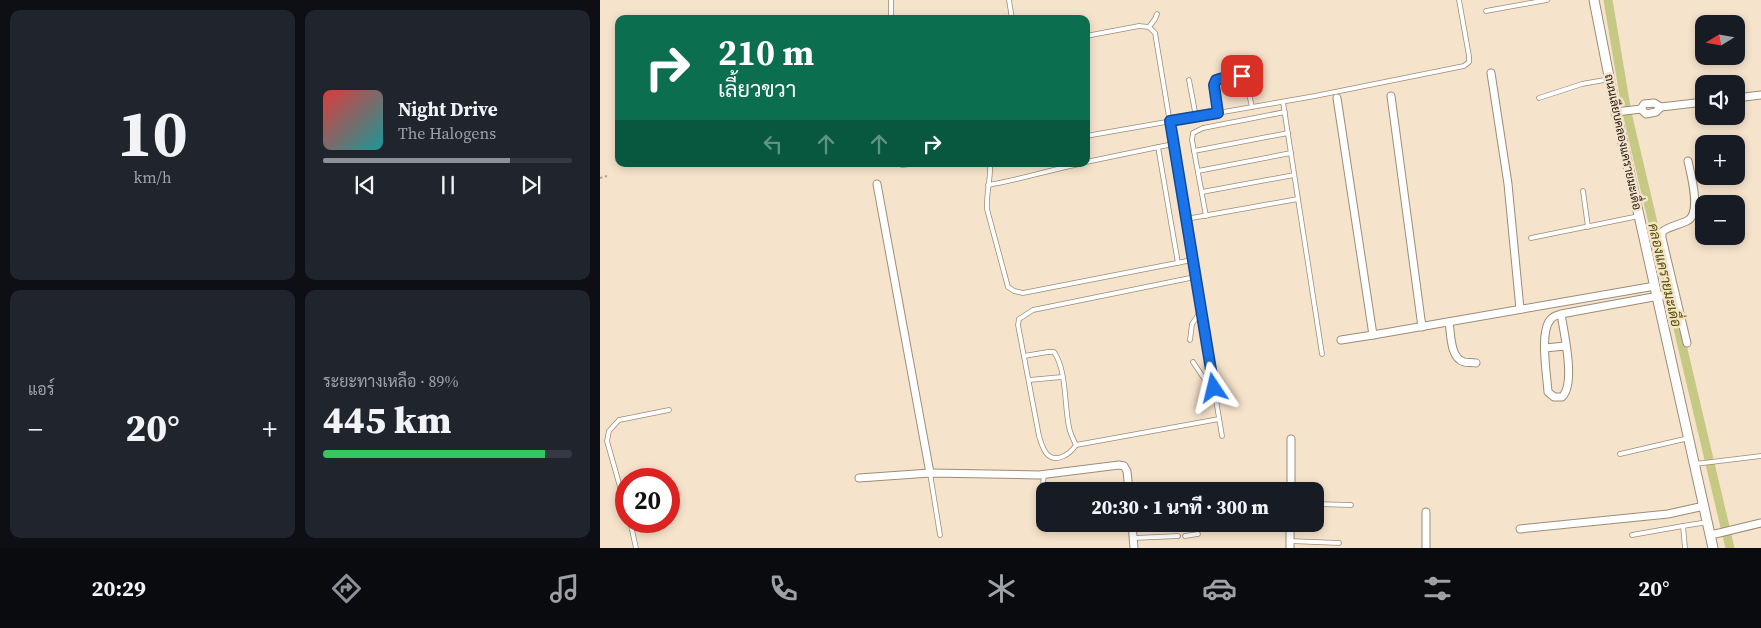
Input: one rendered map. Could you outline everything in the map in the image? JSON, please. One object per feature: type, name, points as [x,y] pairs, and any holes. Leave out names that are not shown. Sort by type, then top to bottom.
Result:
[{"type":"street","name":"ถนนเลียบคลองแครายมะเดื่อ","points":[[1594,0],[1610,79],[1622,112],[1639,216],[1655,286],[1662,296],[1689,438],[1699,463],[1704,506],[1708,522],[1715,534],[1714,548]]},
{"type":"street","points":[[1491,73],[1508,184],[1520,309]]},
{"type":"street","points":[[1745,97],[1761,95]]},
{"type":"street","points":[[1391,96],[1422,327]]},
{"type":"street","points":[[1337,98],[1373,336]]},
{"type":"street","points":[[1622,112],[1641,109],[1646,114],[1656,112],[1661,107],[1695,103]]},
{"type":"street","points":[[1687,344],[1662,232],[1690,220],[1694,216],[1695,206],[1688,162]]},
{"type":"street","points":[[876,184],[930,473]]},
{"type":"street","points":[[1341,340],[1655,286]]},
{"type":"street","points":[[1562,314],[1569,376],[1566,393],[1562,397],[1554,397],[1548,392],[1545,348],[1546,327],[1552,318],[1562,314],[1675,293]]},
{"type":"street","points":[[1449,322],[1453,350],[1458,359],[1464,362],[1476,362]]},
{"type":"street","points":[[1545,348],[1565,346]]},
{"type":"street","points":[[1291,439],[1291,482]]},
{"type":"street","points":[[860,478],[930,473],[1044,474],[1124,466],[1127,471],[1128,482]]},
{"type":"street","points":[[1520,529],[1668,514],[1704,506]]},
{"type":"street","points":[[1426,512],[1426,548]]},
{"type":"street","points":[[1715,534],[1761,523]]},
{"type":"street","points":[[1133,532],[1134,548]]},
{"type":"street","points":[[1290,532],[1290,545]]},
{"type":"lane","points":[[891,15],[892,0]]},
{"type":"lane","points":[[1009,0],[1011,15]]},
{"type":"lane","points":[[1090,135],[1283,102],[1464,66],[1469,62],[1469,56],[1459,0]]},
{"type":"lane","points":[[1486,11],[1547,0]]},
{"type":"lane","points":[[1149,27],[1156,14]]},
{"type":"lane","points":[[1090,35],[1139,26],[1149,27],[1155,33],[1222,436]]},
{"type":"lane","points":[[1218,113],[1214,85],[1216,80],[1237,74],[1245,79],[1252,107]]},
{"type":"lane","points":[[1540,98],[1582,84],[1610,79]]},
{"type":"lane","points":[[1189,80],[1196,117]]},
{"type":"lane","points":[[1283,102],[1322,354]]},
{"type":"lane","points":[[1206,216],[1192,140],[1193,133],[1196,130],[1285,112]]},
{"type":"lane","points":[[1194,151],[1288,133]]},
{"type":"lane","points":[[1090,161],[1173,144]]},
{"type":"lane","points":[[1158,147],[1178,263]]},
{"type":"lane","points":[[1198,171],[1291,153]]},
{"type":"lane","points":[[990,167],[986,196],[989,220],[1008,287],[1014,291],[1023,292],[1192,260]]},
{"type":"lane","points":[[988,185],[1067,167]]},
{"type":"lane","points":[[1202,192],[1294,174]]},
{"type":"lane","points":[[1583,191],[1588,226]]},
{"type":"lane","points":[[1186,220],[1298,199]]},
{"type":"lane","points":[[1531,238],[1639,216]]},
{"type":"lane","points":[[1195,277],[1033,310],[1019,319],[1018,325],[1040,436],[1048,455],[1057,458],[1067,454],[1076,446],[1219,419]]},
{"type":"lane","points":[[1190,340],[1192,324],[1201,311]]},
{"type":"lane","points":[[1024,356],[1054,352],[1062,377],[1069,426],[1076,446]]},
{"type":"lane","points":[[1193,362],[1203,377],[1214,388]]},
{"type":"lane","points":[[1029,380],[1062,377]]},
{"type":"lane","points":[[615,469],[607,441],[609,431],[619,420],[669,410]]},
{"type":"lane","points":[[1620,454],[1689,438]]},
{"type":"lane","points":[[1699,463],[1761,456]]},
{"type":"lane","points":[[930,473],[940,535]]},
{"type":"lane","points":[[1043,482],[1044,474]]},
{"type":"lane","points":[[1324,504],[1351,505]]},
{"type":"lane","points":[[1632,535],[1708,522]]},
{"type":"lane","points":[[1683,526],[1685,548]]},
{"type":"lane","points":[[633,533],[636,548]]},
{"type":"lane","points":[[1186,536],[1198,534]]},
{"type":"lane","points":[[1134,538],[1178,536]]},
{"type":"lane","points":[[1290,545],[1339,543]]},
{"type":"path","points":[[600,178],[607,176]]},
{"type":"waterway","name":"คลองแครายมะเดื่อ","points":[[1608,0],[1627,113],[1730,548]]},
{"type":"route","points":[[1214,388],[1170,121],[1218,113],[1214,85],[1216,80],[1237,74],[1242,76]]}]
